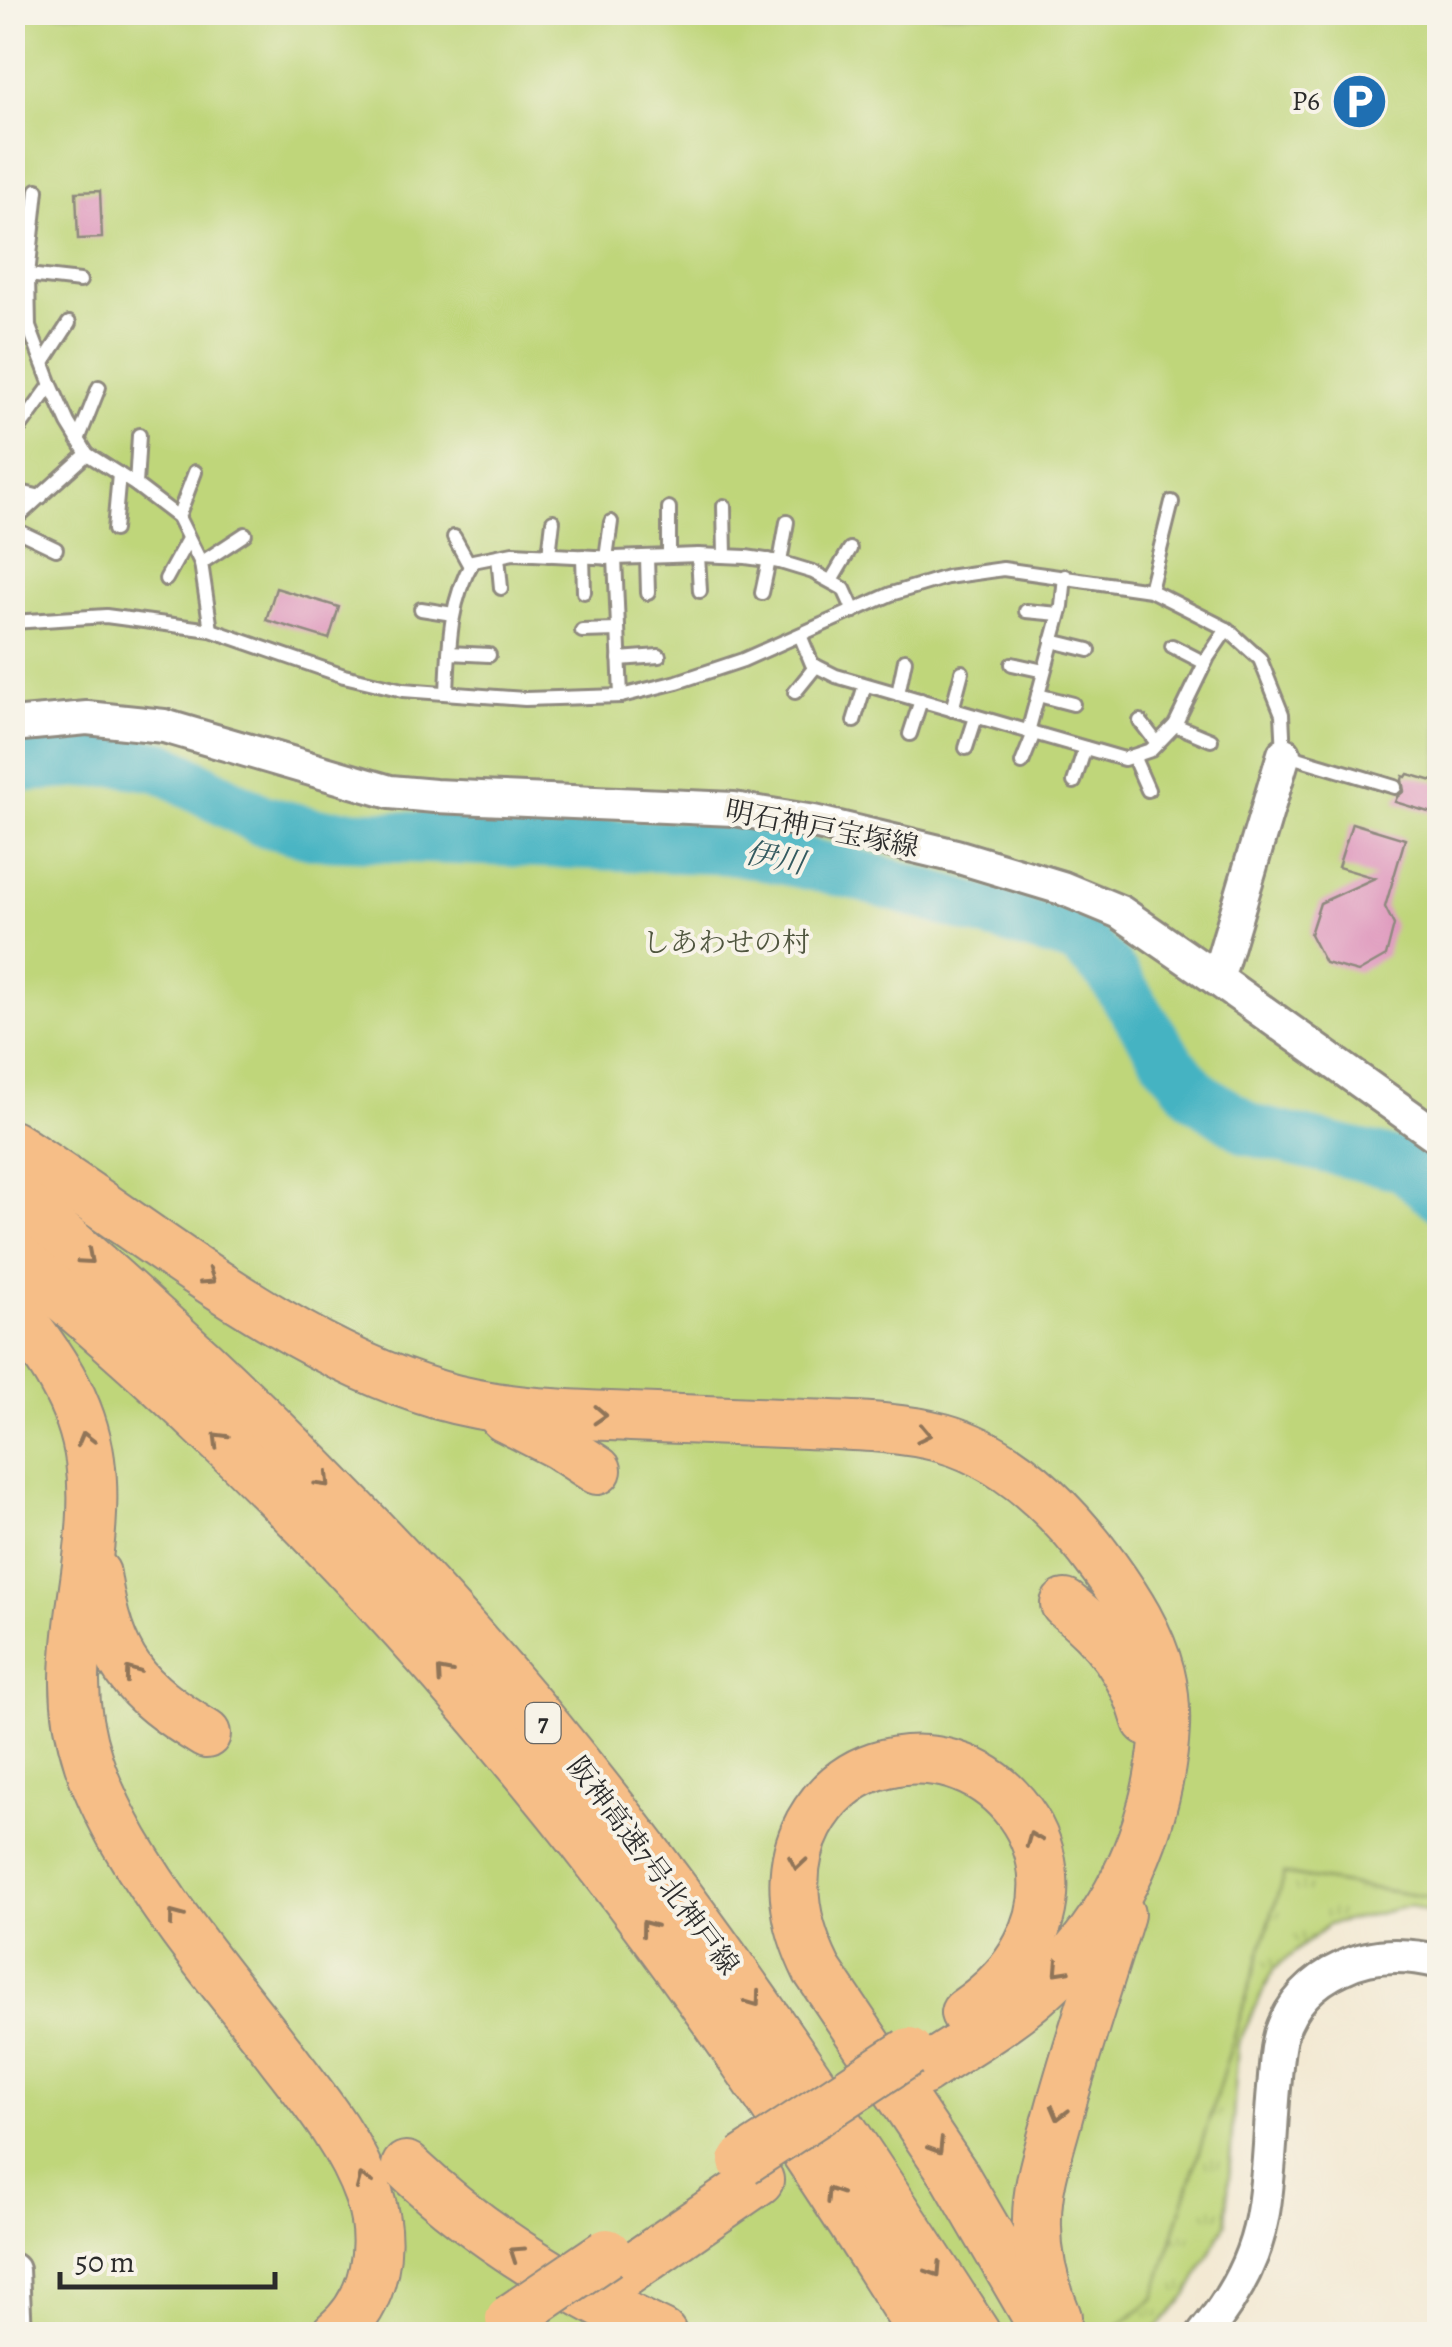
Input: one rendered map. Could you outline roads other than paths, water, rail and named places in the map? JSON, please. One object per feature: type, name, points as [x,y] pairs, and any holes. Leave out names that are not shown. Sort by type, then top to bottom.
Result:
[{"type":"highway","points":[[12,1145],[281,1323],[328,1349],[439,1395],[468,1402],[600,1416],[892,1428],[946,1439],[996,1461],[1042,1495],[1091,1549],[1125,1596],[1151,1645],[1164,1690],[1166,1714],[1161,1765],[1147,1827],[1041,2182],[1036,2219],[1041,2262],[1052,2307],[1064,2334]]},
{"type":"highway","name":"阪神高速7号北神戸線","points":[[12,1195],[154,1318],[311,1468],[513,1687],[573,1758],[776,2030],[976,2334]]},
{"type":"highway","name":"阪神高速7号北神戸線","points":[[12,1253],[206,1426],[344,1564],[538,1785],[726,2036],[923,2334]]},
{"type":"highway","points":[[12,1306],[50,1356],[75,1405],[90,1457],[91,1536],[75,1678],[82,1740],[98,1790],[131,1852],[164,1902],[345,2146],[370,2198],[378,2245],[375,2266],[359,2307],[336,2334]]},
{"type":"highway","points":[[468,1402],[528,1428],[597,1470]]},
{"type":"highway","points":[[91,1536],[104,1614],[121,1659],[150,1696],[206,1734]]},
{"type":"highway","points":[[508,2329],[615,2263],[916,2062],[1022,2004],[1062,1968],[1097,1927],[1126,1880],[1147,1827],[1152,1768],[1148,1725],[1124,1664],[1096,1630],[1064,1604]]},
{"type":"highway","points":[[916,2062],[1000,1986],[1029,1945],[1042,1900],[1039,1852],[1031,1830],[1008,1798],[979,1774],[960,1766],[913,1759],[865,1770],[827,1796],[815,1813],[797,1856],[795,1902],[799,1927],[818,1970],[947,2162],[1047,2334]]},
{"type":"highway","points":[[406,2166],[458,2211],[538,2268],[662,2334]]},
{"type":"street","name":"明石神戸宝塚線","points":[[12,725],[87,718],[164,726],[390,792],[734,809],[814,822],[956,856],[1062,888],[1120,912],[1440,1138]]},
{"type":"street","points":[[1218,979],[1284,754]]},
{"type":"street","points":[[1204,2334],[1239,2284],[1262,2219],[1278,2049],[1294,2008],[1310,1988],[1354,1962],[1400,1956],[1440,1962]]},
{"type":"street","points":[[12,2270],[15,2334]]},
{"type":"lane","points":[[36,190],[28,274],[30,327],[51,385],[87,454],[178,517],[201,563],[211,630]]},
{"type":"lane","points":[[28,274],[80,281]]},
{"type":"lane","points":[[43,363],[69,324]]},
{"type":"lane","points":[[21,426],[51,385]]},
{"type":"lane","points":[[78,440],[98,387]]},
{"type":"lane","points":[[136,485],[139,435]]},
{"type":"lane","points":[[56,549],[12,525],[87,454]]},
{"type":"lane","points":[[178,517],[196,472]]},
{"type":"lane","points":[[114,530],[119,474]]},
{"type":"lane","points":[[12,490],[41,497]]},
{"type":"lane","points":[[1150,590],[1172,502]]},
{"type":"lane","points":[[724,506],[724,556]]},
{"type":"lane","points":[[668,508],[669,556]]},
{"type":"lane","points":[[548,554],[553,521]]},
{"type":"lane","points":[[611,522],[610,558],[621,696]]},
{"type":"lane","points":[[762,593],[787,522]]},
{"type":"lane","points":[[201,563],[245,534]]},
{"type":"lane","points":[[454,537],[470,566]]},
{"type":"lane","points":[[166,578],[188,538]]},
{"type":"lane","points":[[830,581],[850,549]]},
{"type":"lane","points":[[448,693],[453,614],[459,585],[474,560],[513,553],[610,558],[698,555],[774,561],[813,572],[844,589],[854,611]]},
{"type":"lane","points":[[698,555],[700,591]]},
{"type":"lane","points":[[498,556],[501,588]]},
{"type":"lane","points":[[582,556],[584,592]]},
{"type":"lane","points":[[648,557],[648,593]]},
{"type":"lane","points":[[12,622],[106,616],[211,630],[344,676],[403,690],[525,699],[621,696],[744,660],[891,594],[948,576],[1003,568],[1150,590],[1227,630],[1260,660],[1282,714],[1284,754],[1395,787]]},
{"type":"lane","points":[[1022,763],[1060,614],[1065,576]]},
{"type":"lane","points":[[421,608],[453,614]]},
{"type":"lane","points":[[1026,611],[1060,614]]},
{"type":"lane","points":[[582,631],[618,630]]},
{"type":"lane","points":[[800,634],[812,664],[836,676],[1124,759],[1150,750],[1175,725],[1205,663],[1227,630]]},
{"type":"lane","points":[[1052,641],[1089,650]]},
{"type":"lane","points":[[1172,646],[1205,663]]},
{"type":"lane","points":[[449,653],[488,655]]},
{"type":"lane","points":[[619,659],[659,656]]},
{"type":"lane","points":[[898,694],[906,660]]},
{"type":"lane","points":[[1012,664],[1044,671]]},
{"type":"lane","points":[[795,692],[816,666]]},
{"type":"lane","points":[[952,710],[962,672]]},
{"type":"lane","points":[[854,721],[865,685]]},
{"type":"lane","points":[[1038,695],[1073,704]]},
{"type":"lane","points":[[910,734],[920,700]]},
{"type":"lane","points":[[966,748],[976,716]]},
{"type":"lane","points":[[1140,721],[1157,743]]},
{"type":"lane","points":[[1175,725],[1211,740]]},
{"type":"lane","points":[[1074,782],[1085,748]]},
{"type":"lane","points":[[1133,756],[1148,790]]},
{"type":"waterway","name":"伊川","points":[[12,767],[120,760],[162,767],[261,820],[316,834],[736,849],[855,874],[1079,940],[1110,971],[1169,1062],[1197,1095],[1250,1130],[1402,1165],[1440,1196]]},
{"type":"place","name":"P6","points":[[1359,101]]},
{"type":"park label","name":"しあわせの村","points":[[726,943]]}]
